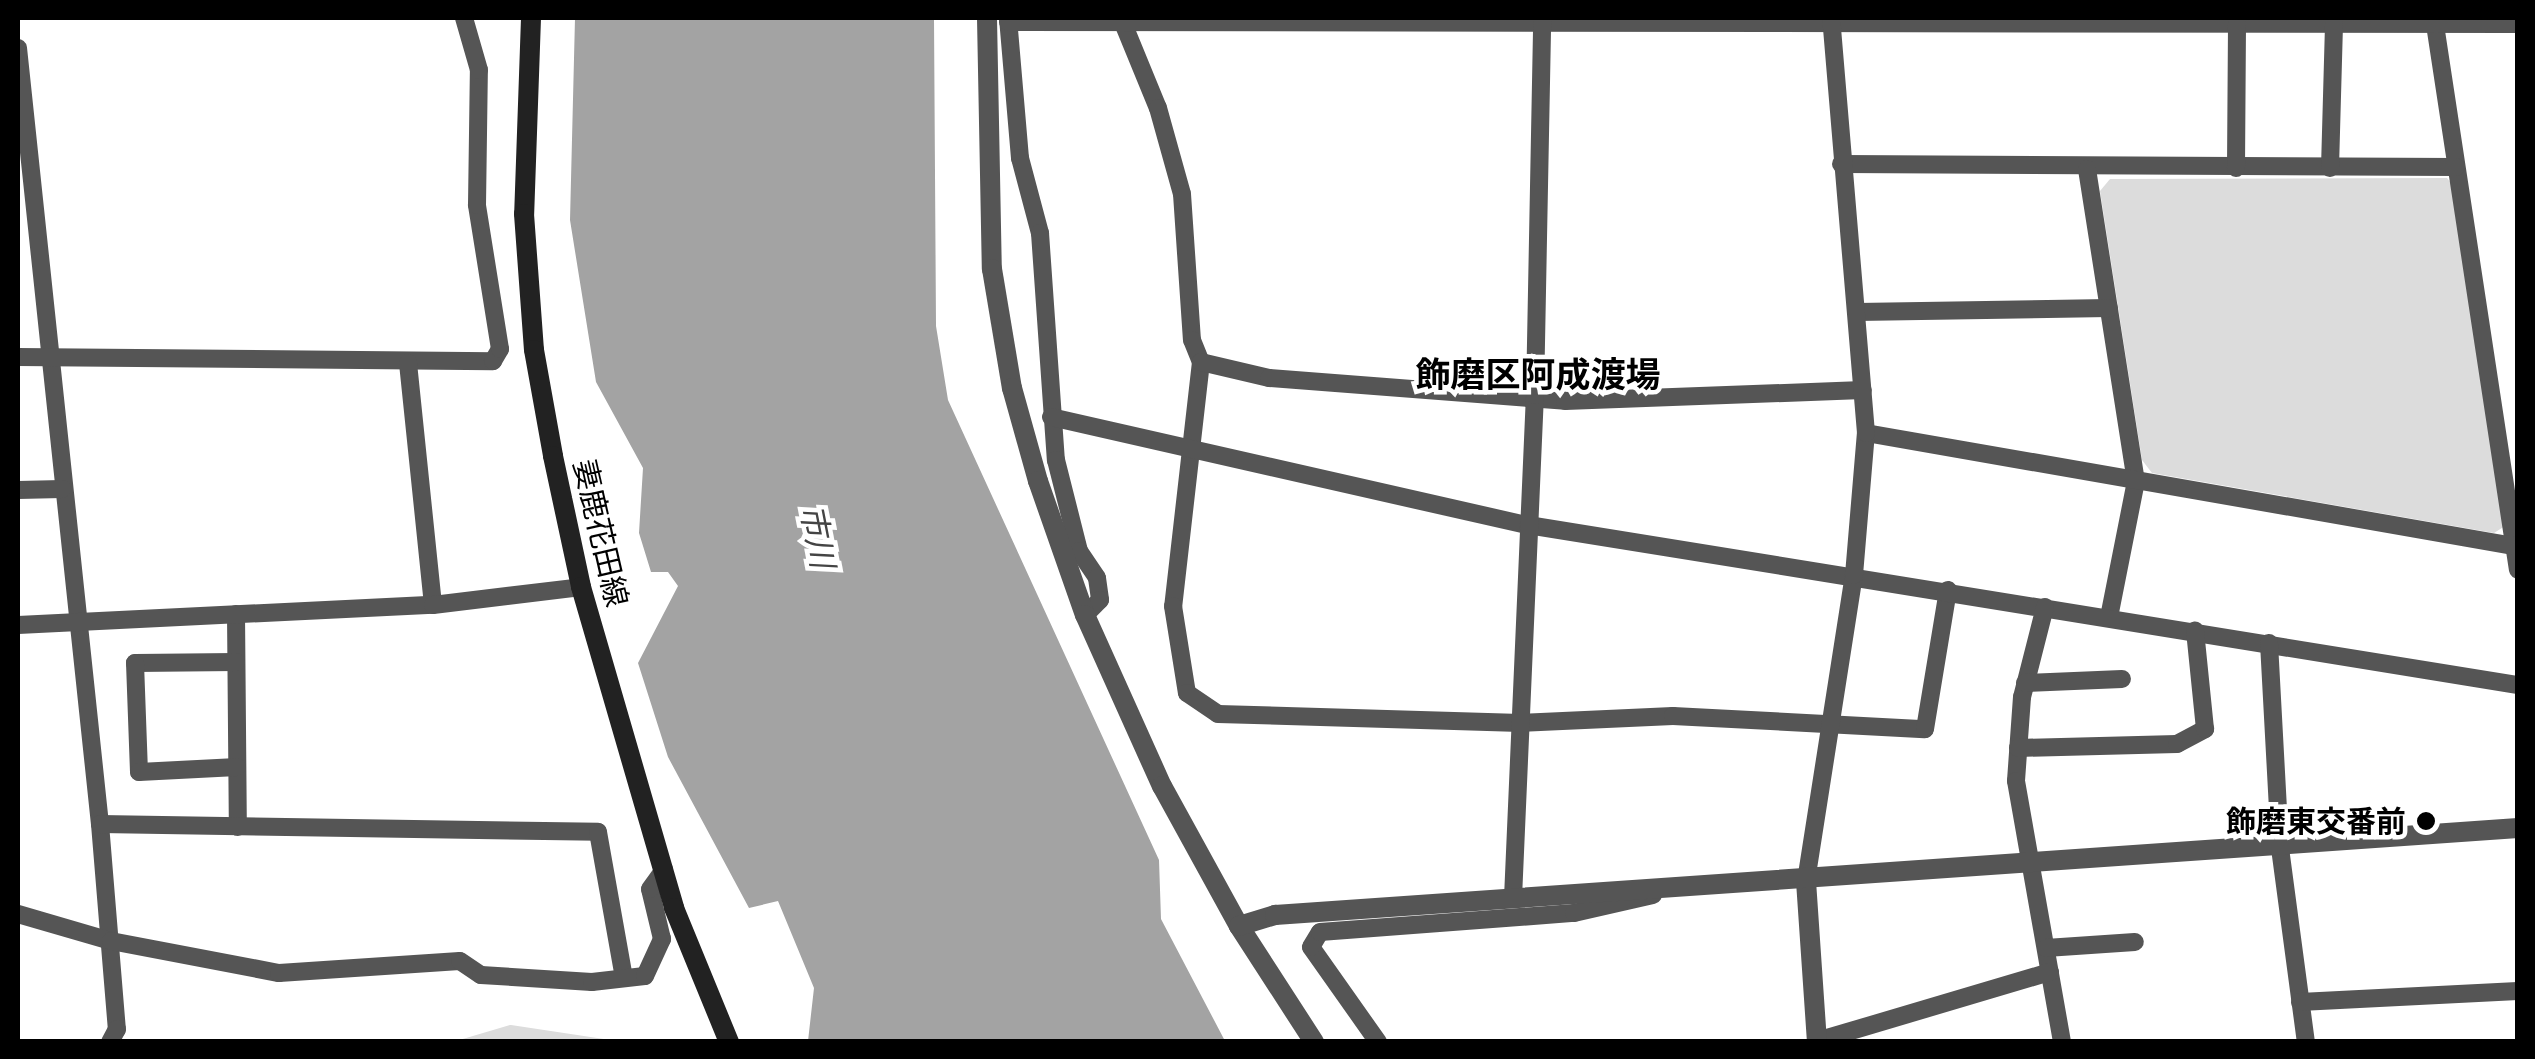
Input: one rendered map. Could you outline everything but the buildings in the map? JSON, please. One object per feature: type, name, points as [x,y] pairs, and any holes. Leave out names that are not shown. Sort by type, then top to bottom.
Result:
[{"type":"main road","name":"妻鹿花田線","points":[[531,18],[523,164],[534,350],[580,587],[664,870],[729,1042]]},
{"type":"street","points":[[18,358],[494,361],[500,349],[477,206],[479,70],[464,18]]},
{"type":"street","points":[[986,18],[995,289],[1038,480],[1086,615],[1162,786],[1240,926],[1314,1042]]},
{"type":"street","points":[[1831,19],[1866,432],[1854,575],[1806,881],[1817,1041],[2050,972]]},
{"type":"street","points":[[1086,615],[1100,600],[1097,578],[1078,551],[1050,417],[1040,234],[1020,158],[1008,20],[2213,20],[2237,24],[2518,24]]},
{"type":"street","points":[[1513,898],[1535,395],[1542,20]]},
{"type":"street","points":[[1121,21],[1158,108],[1182,194],[1192,340],[1202,362],[1173,606],[1186,693],[1218,714],[1521,722],[1672,716],[1925,730],[1948,590]]},
{"type":"street","points":[[2434,21],[2518,570]]},
{"type":"street","points":[[2236,168],[2237,24]]},
{"type":"street","points":[[2330,168],[2334,24]]},
{"type":"street","points":[[18,48],[75,621],[100,824],[117,1029],[110,1042]]},
{"type":"street","points":[[1841,164],[2088,169],[2456,167]]},
{"type":"street","points":[[2088,169],[2136,481],[2109,617]]},
{"type":"street","points":[[1857,312],[2109,308]]},
{"type":"street","points":[[1202,362],[1269,378],[1535,395],[1566,401],[1863,390]]},
{"type":"street","points":[[408,363],[433,605]]},
{"type":"street","points":[[1050,417],[1190,453],[1528,524],[2518,685]]},
{"type":"street","points":[[1866,432],[2514,546]]},
{"type":"street","points":[[2497,436],[2518,432]]},
{"type":"street","points":[[18,490],[62,489]]},
{"type":"street","points":[[18,625],[433,605],[580,587]]},
{"type":"street","points":[[2045,606],[2025,684],[2016,780],[2062,1042]]},
{"type":"street","points":[[236,614],[238,826]]},
{"type":"street","points":[[2018,748],[2177,744],[2205,729],[2195,632]]},
{"type":"street","points":[[2268,644],[2280,848],[2306,1042]]},
{"type":"street","points":[[236,662],[135,663],[139,772],[237,767]]},
{"type":"street","points":[[2025,684],[2122,679]]},
{"type":"street","points":[[100,824],[598,832],[624,978]]},
{"type":"street","points":[[1240,926],[1275,915],[2280,848],[2518,828]]},
{"type":"street","points":[[18,914],[110,941],[280,973],[460,961],[480,975],[624,978],[645,976],[662,939],[650,888],[664,870]]},
{"type":"street","points":[[1378,1042],[1311,947],[1320,932],[1574,913],[1696,885]]},
{"type":"street","points":[[2046,948],[2134,942]]},
{"type":"street","points":[[2300,1002],[2518,991]]},
{"type":"shaded area","points":[[2447,178],[2454,187],[2505,526],[2494,533],[2152,473],[2142,460],[2100,191],[2110,179]]},
{"type":"shaded area","points":[[511,1025],[617,1041],[456,1041]]},
{"type":"water","name":"市川","points":[[575,18],[934,18],[936,326],[948,400],[1159,860],[1161,919],[1225,1041],[808,1041],[814,988],[778,901],[749,908],[668,757],[638,663],[678,586],[668,572],[651,572],[639,533],[643,468],[596,382],[570,220]]},
{"type":"place","name":"飾磨東交番前","points":[[2426,821]]},
{"type":"district","name":"飾磨区阿成渡場","points":[[1538,374]]}]
